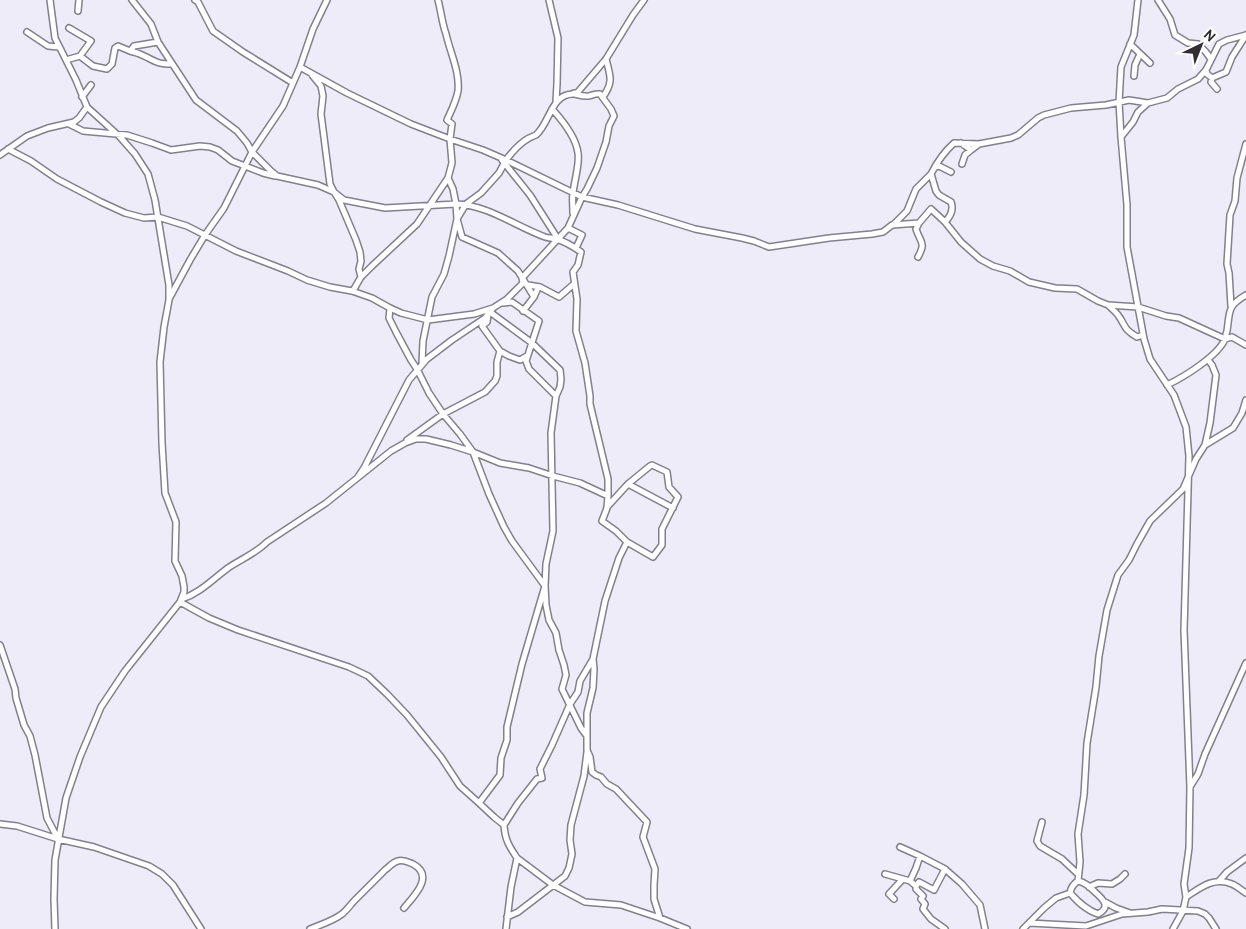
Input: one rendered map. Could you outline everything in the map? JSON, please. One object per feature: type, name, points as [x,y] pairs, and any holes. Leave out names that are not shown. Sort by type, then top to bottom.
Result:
[{"type":"street","points":[[50,0],[55,35],[87,107],[117,134],[134,154],[148,174],[152,186],[169,284],[169,300],[160,362],[162,443],[165,493],[176,522],[175,556],[184,587],[181,600]]},
{"type":"street","points":[[78,11],[79,0]]},
{"type":"street","points":[[132,0],[151,24],[158,42],[196,100],[237,131],[252,152],[277,176]]},
{"type":"street","points":[[195,0],[198,2],[213,31],[293,83]]},
{"type":"street","points":[[169,300],[205,235],[220,216],[252,152],[283,106],[300,67],[313,29],[327,0]]},
{"type":"street","points":[[352,291],[361,276],[417,224],[448,178],[452,163],[450,139],[452,124],[447,120],[458,92],[458,82],[438,0]]},
{"type":"street","points":[[549,0],[558,38],[556,102]]},
{"type":"street","points":[[422,363],[423,342],[432,298],[444,274],[450,256],[457,218],[466,204],[481,193],[499,173],[503,160],[527,139],[535,135],[548,118],[559,98],[577,93],[606,59],[644,0]]},
{"type":"street","points":[[1138,0],[1134,35],[1121,67],[1119,102],[1127,205],[1127,247],[1143,335],[1150,359],[1174,395],[1186,427],[1189,456],[1184,630],[1190,788],[1188,848],[1184,884],[1186,897],[1184,911],[1174,929]]},
{"type":"street","points":[[1158,0],[1170,19],[1176,35],[1188,42],[1198,44],[1211,59]]},
{"type":"street","points":[[66,60],[80,56],[91,42],[69,28]]},
{"type":"street","points":[[27,32],[48,46],[59,46]]},
{"type":"street","points":[[300,67],[347,94],[411,124],[484,150],[582,197],[618,205],[695,229],[754,241],[769,247],[883,232],[906,211],[916,189],[931,174],[954,143],[979,144],[1011,138],[1018,135],[1038,118],[1071,108],[1106,105],[1129,100],[1148,103],[1167,98],[1178,89],[1198,79],[1206,70],[1219,44],[1223,41],[1246,35]]},
{"type":"street","points":[[1212,78],[1226,72],[1232,57],[1246,35]]},
{"type":"street","points":[[130,51],[139,44],[158,42]]},
{"type":"street","points":[[1130,44],[1150,63]]},
{"type":"street","points":[[80,56],[94,66],[107,69],[112,64],[114,48],[118,46],[142,54],[162,64],[172,64]]},
{"type":"street","points":[[1134,76],[1135,65],[1140,54]]},
{"type":"street","points":[[603,97],[611,81],[606,59]]},
{"type":"street","points":[[1206,70],[1207,74],[1212,78]]},
{"type":"street","points":[[308,71],[320,86],[323,96],[321,114],[328,176],[356,240],[361,260],[359,269],[361,276]]},
{"type":"street","points":[[1212,78],[1210,82],[1218,89]]},
{"type":"street","points":[[82,97],[90,85]]},
{"type":"street","points":[[358,477],[409,380],[422,363],[476,324],[506,299],[524,282],[568,228],[598,168],[609,126],[614,116],[600,94],[595,93],[586,97],[574,94],[569,95]]},
{"type":"street","points":[[1121,137],[1138,112],[1148,103]]},
{"type":"street","points":[[0,155],[30,135],[48,128],[70,124],[79,118],[87,107]]},
{"type":"street","points":[[552,110],[569,130],[578,154],[573,193],[573,215]]},
{"type":"street","points":[[70,124],[83,131],[127,135],[171,150],[200,146],[210,147],[245,166],[263,173],[318,185],[334,192],[344,200],[385,208],[456,204],[476,206],[547,238],[558,240],[576,248],[581,252],[578,265],[573,272],[577,300],[576,331],[585,363],[590,404],[608,479],[607,508],[602,520],[627,542],[653,557],[662,545],[662,529],[678,497],[669,487],[668,474],[651,465],[628,484],[607,508]]},
{"type":"street","points":[[963,144],[971,150]]},
{"type":"street","points":[[962,164],[965,155],[963,144]]},
{"type":"street","points":[[965,155],[979,144]]},
{"type":"street","points":[[1167,385],[1179,380],[1208,360],[1225,339],[1231,306],[1229,273],[1226,264],[1230,215],[1235,201],[1237,178],[1246,144]]},
{"type":"street","points":[[8,149],[31,161],[57,179],[125,213],[144,218],[158,217],[187,226],[236,251],[306,280],[352,291],[401,312],[428,320],[490,312],[502,303],[512,302],[539,321],[526,361],[529,369],[556,396]]},
{"type":"street","points":[[503,160],[530,195],[558,240]]},
{"type":"street","points":[[937,165],[951,172]]},
{"type":"street","points":[[931,174],[936,191],[951,202],[953,206],[950,216],[945,222]]},
{"type":"street","points":[[448,178],[453,189],[462,237],[498,252],[518,272],[534,297]]},
{"type":"street","points":[[917,226],[931,209],[945,222],[961,242],[980,259],[993,266],[1010,271],[1029,282],[1055,288],[1077,289],[1108,305],[1138,307],[1179,318],[1225,339],[1232,337],[1246,345]]},
{"type":"street","points":[[906,211],[906,217],[910,223]]},
{"type":"street","points":[[892,225],[910,223],[917,226],[923,244],[918,257]]},
{"type":"street","points":[[568,228],[582,235],[576,248]]},
{"type":"street","points":[[524,282],[559,297],[574,284]]},
{"type":"street","points":[[523,311],[534,297],[538,288]]},
{"type":"street","points":[[1231,306],[1246,295]]},
{"type":"street","points":[[1108,305],[1118,315],[1129,332],[1137,337],[1143,335]]},
{"type":"street","points":[[390,308],[389,318],[430,393],[443,414],[473,452],[504,527],[545,586]]},
{"type":"street","points":[[490,312],[532,343],[560,370],[560,387],[556,396],[551,433],[553,531],[546,564],[546,605],[549,620],[556,633],[566,675],[562,688],[581,728],[587,736]]},
{"type":"street","points":[[490,312],[487,322],[482,326],[500,351],[520,360],[528,356]]},
{"type":"street","points":[[55,929],[55,870],[58,839],[66,798],[80,757],[101,707],[125,671],[181,600],[197,592],[229,567],[253,554],[326,503],[391,451],[405,443],[443,414],[485,392],[495,382],[500,351]]},
{"type":"street","points":[[1078,881],[1080,862],[1078,834],[1084,795],[1087,743],[1107,610],[1118,576],[1129,560],[1136,544],[1150,521],[1183,489],[1205,444],[1210,423],[1216,375],[1208,360]]},
{"type":"street","points":[[1205,444],[1233,428],[1242,413],[1246,400]]},
{"type":"street","points":[[405,443],[416,439],[426,439],[473,452],[500,463],[529,468],[580,483],[608,496]]},
{"type":"street","points":[[628,484],[673,508]]},
{"type":"street","points":[[627,542],[619,558],[605,601],[594,659],[593,688],[587,713],[588,750],[592,772],[616,789],[648,822],[643,837],[655,869],[654,899],[660,918]]},
{"type":"street","points":[[479,803],[500,775],[501,758],[507,740],[507,727],[522,664],[545,586]]},
{"type":"street","points":[[181,600],[209,618],[238,630],[349,667],[368,676],[407,715],[441,758],[460,786],[504,825]]},
{"type":"street","points":[[0,645],[15,689],[24,725],[36,755],[47,818],[58,839]]},
{"type":"street","points":[[594,659],[580,681],[578,692],[570,704],[540,769],[542,778],[537,779],[504,825],[506,840],[517,858],[553,885],[585,902],[621,905],[687,929]]},
{"type":"street","points":[[1190,788],[1198,774],[1205,754],[1246,663]]},
{"type":"street","points":[[507,917],[518,912],[565,876],[570,868],[572,854],[570,840],[571,825],[584,776],[588,750]]},
{"type":"street","points":[[1042,822],[1037,841],[1040,846],[1062,859],[1078,874]]},
{"type":"street","points":[[0,824],[17,826],[58,839],[94,847],[149,866],[162,874],[173,885],[201,929]]},
{"type":"street","points":[[900,847],[945,869],[962,884],[980,905],[985,929]]},
{"type":"street","points":[[910,881],[920,856]]},
{"type":"street","points":[[506,929],[517,858]]},
{"type":"street","points":[[1219,881],[1246,858]]},
{"type":"street","points":[[310,929],[342,914],[374,880],[398,860],[404,860],[415,865],[420,870],[422,876],[422,884],[419,890],[404,908]]},
{"type":"street","points":[[916,886],[919,882],[934,890],[945,869]]},
{"type":"street","points":[[885,874],[910,881],[916,886],[916,889],[923,896],[921,899],[926,904],[922,909],[931,919],[945,929]]},
{"type":"street","points":[[1089,887],[1098,883],[1112,884],[1125,874]]},
{"type":"street","points":[[894,899],[889,894],[902,880]]},
{"type":"street","points":[[1078,881],[1082,881],[1105,902],[1132,913]]},
{"type":"street","points":[[1070,893],[1071,888],[1078,881]]},
{"type":"street","points":[[1186,897],[1208,883],[1219,881],[1231,883],[1246,892]]},
{"type":"street","points":[[1070,893],[1090,912],[1098,914],[1103,911],[1105,902]]},
{"type":"street","points":[[1023,929],[1056,898],[1070,893]]},
{"type":"street","points":[[1029,923],[1086,926],[1122,914],[1162,909],[1198,911],[1205,914],[1216,929]]}]
